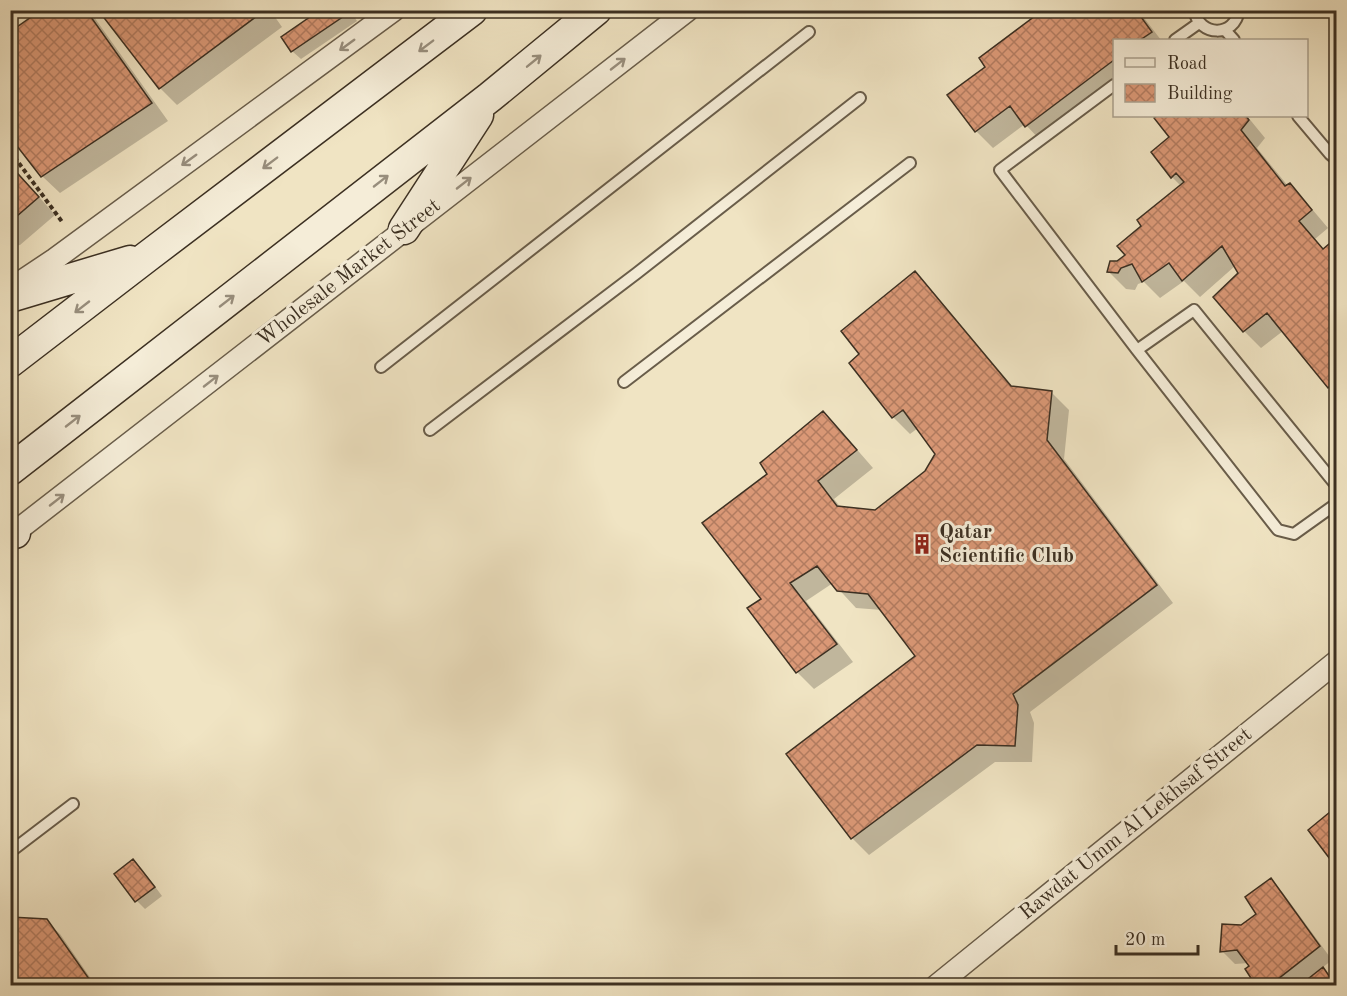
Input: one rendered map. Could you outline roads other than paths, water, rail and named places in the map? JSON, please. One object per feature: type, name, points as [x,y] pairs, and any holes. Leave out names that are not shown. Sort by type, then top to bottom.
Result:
[{"type":"main road","points":[[10,362],[472,10]]},
{"type":"main road","points":[[10,470],[490,97],[596,10]]},
{"type":"main road","points":[[404,229],[490,97]]},
{"type":"main road","points":[[10,297],[148,256]]},
{"type":"street","points":[[10,289],[77,243],[394,10]]},
{"type":"street","name":"Wholesale Market Street","points":[[12,534],[688,10]]},
{"type":"street","name":"Rawdat Umm Al Lekhsaf Street","points":[[936,986],[1336,662]]},
{"type":"lane","points":[[1194,10],[1199,23],[1207,29],[1216,31],[1225,30],[1233,24],[1239,10]]},
{"type":"lane","points":[[1176,39],[1199,23]]},
{"type":"lane","points":[[1225,30],[1233,39]]},
{"type":"lane","points":[[381,367],[809,32]]},
{"type":"lane","points":[[1113,86],[1000,170],[1278,530],[1294,534],[1336,504]]},
{"type":"lane","points":[[430,430],[637,273],[860,98]]},
{"type":"lane","points":[[1299,117],[1333,156],[1336,165]]},
{"type":"lane","points":[[624,382],[910,163]]},
{"type":"lane","points":[[1137,350],[1194,310],[1336,485]]},
{"type":"lane","points":[[10,852],[74,804]]},
{"type":"place","name":"Qatar Scientific Club","points":[[922,544]]}]
